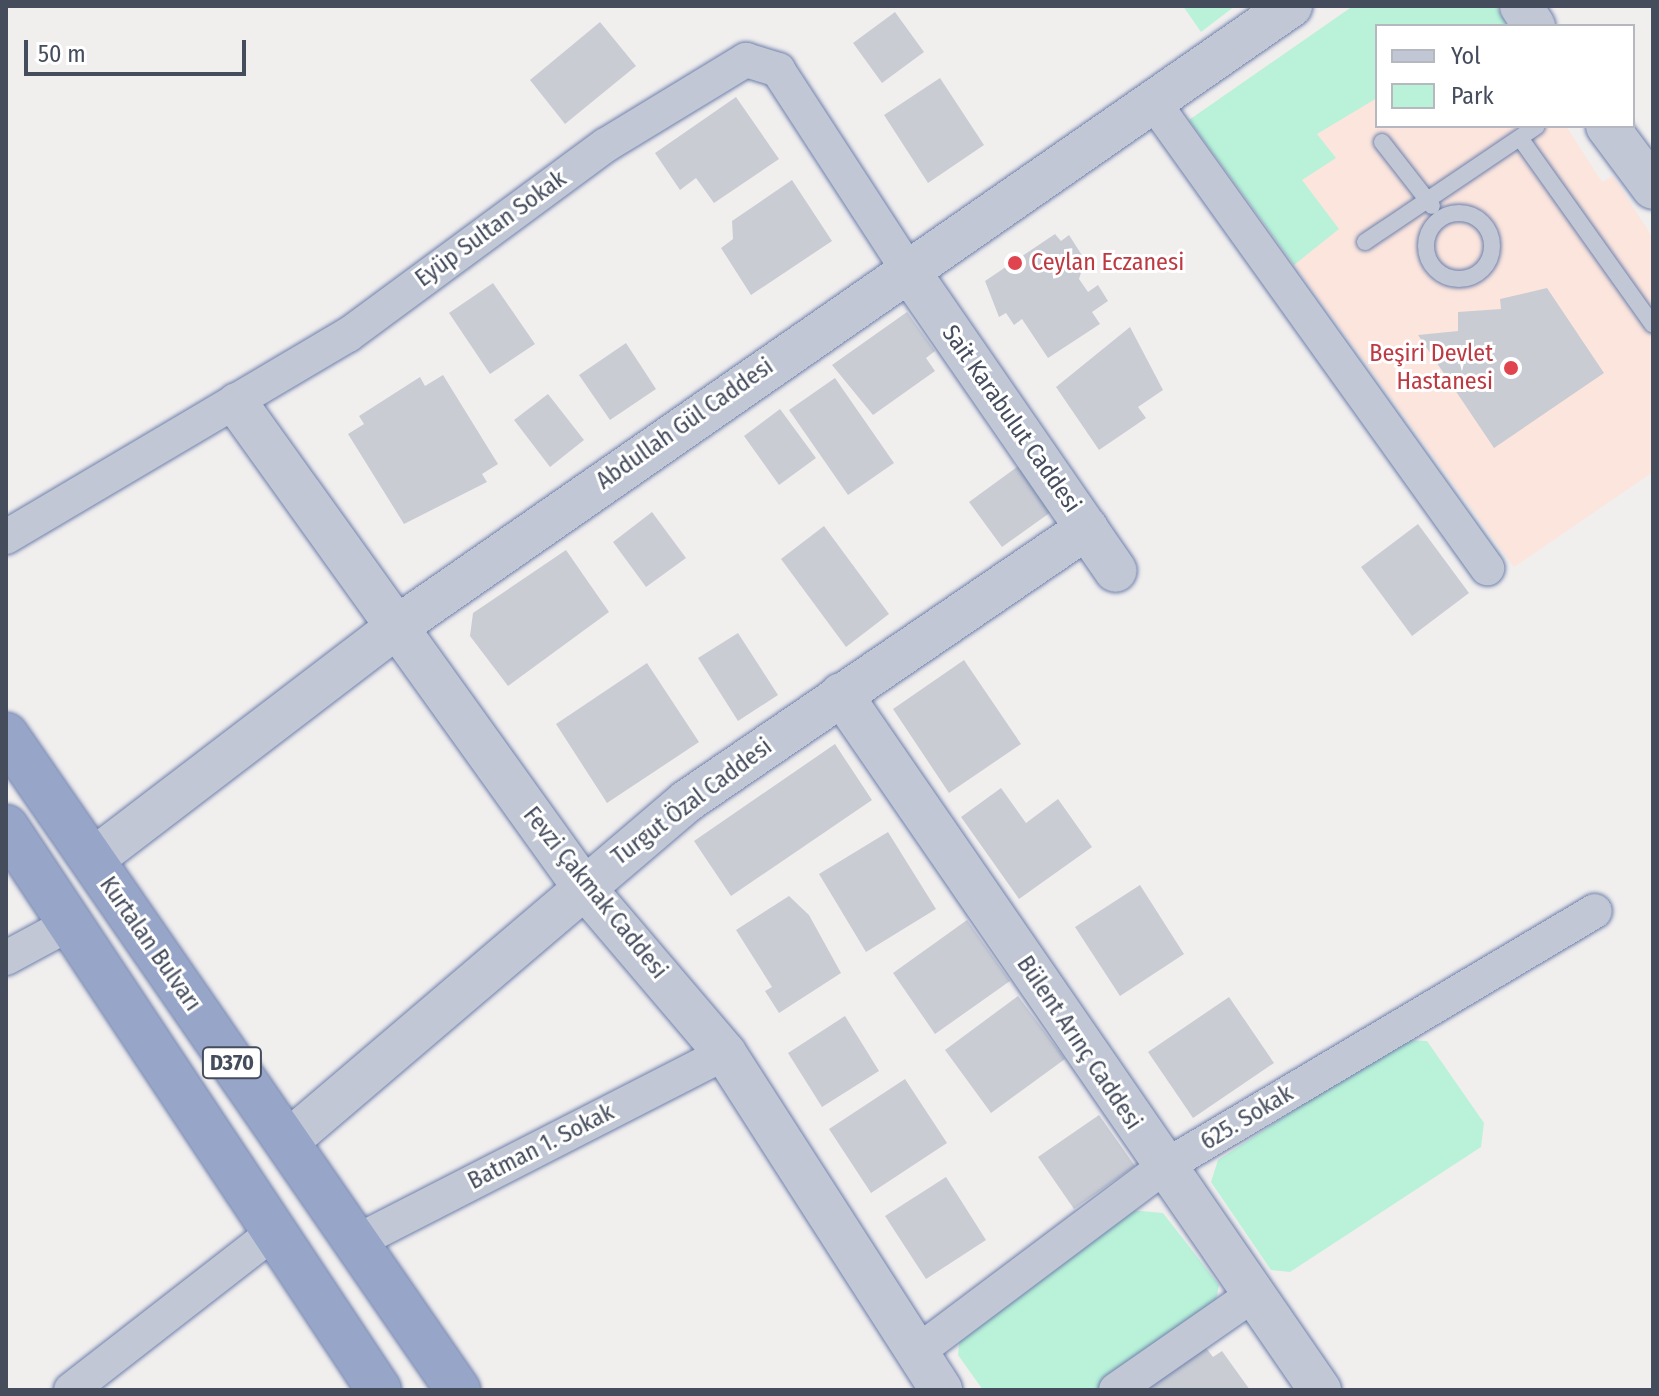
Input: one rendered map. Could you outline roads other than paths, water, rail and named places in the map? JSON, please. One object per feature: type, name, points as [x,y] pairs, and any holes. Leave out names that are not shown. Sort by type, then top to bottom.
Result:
[{"type":"highway","name":"Kurtalan Bulvarı","points":[[6,735],[458,1390]]},
{"type":"highway","name":"D370","points":[[6,827],[379,1390]]},
{"type":"street","name":"Abdullah Gül Caddesi","points":[[92,860],[395,628],[906,267],[1291,6]]},
{"type":"street","points":[[1521,6],[1533,24]]},
{"type":"street","name":"Eyüp Sultan Sokak","points":[[6,537],[237,404],[348,335],[606,145],[746,60],[778,70],[906,267]]},
{"type":"street","points":[[1152,100],[1487,568]]},
{"type":"street","points":[[1608,128],[1653,188]]},
{"type":"street","name":"Sait Karabulut Caddesi","points":[[906,267],[1116,571]]},
{"type":"street","name":"Fevzi Çakmak Caddesi","points":[[237,404],[582,885],[725,1053],[941,1390]]},
{"type":"street","name":"Turgut Özal Caddesi","points":[[287,1142],[582,885],[687,801],[1087,528]]},
{"type":"street","name":"Bülent Arınç Caddesi","points":[[841,694],[1251,1296],[1320,1390]]},
{"type":"street","name":"625. Sokak","points":[[916,1353],[1164,1167],[1595,911]]},
{"type":"street","points":[[6,958],[71,923]]},
{"type":"street","name":"Batman 1. Sokak","points":[[356,1242],[725,1053]]},
{"type":"street","points":[[71,1390],[273,1233]]},
{"type":"street","points":[[1116,1390],[1251,1296]]},
{"type":"lane","points":[[1365,242],[1534,128]]},
{"type":"lane","points":[[1520,138],[1653,325]]},
{"type":"lane","points":[[1382,142],[1441,217]]},
{"type":"lane","points":[[1462,212],[1483,221],[1493,240],[1482,271],[1450,278],[1433,266],[1426,245],[1441,217],[1462,212]]},
{"type":"place","name":"Ceylan Eczanesi","points":[[1015,263]]},
{"type":"place","name":"Beşiri Devlet Hastanesi","points":[[1511,368]]}]
